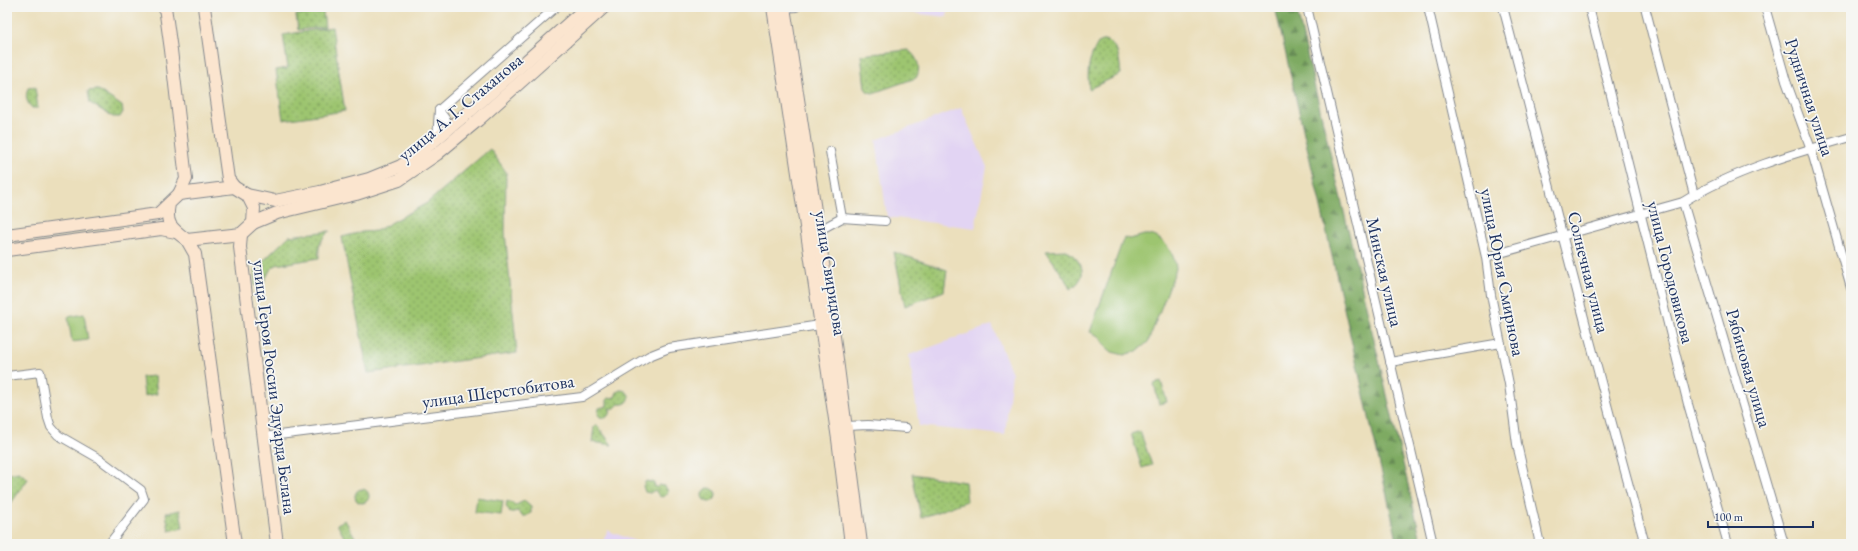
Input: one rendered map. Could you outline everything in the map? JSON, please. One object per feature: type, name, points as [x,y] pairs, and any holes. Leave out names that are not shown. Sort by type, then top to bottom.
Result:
[{"type":"street","points":[[7,234],[158,214],[179,194],[186,179],[172,50],[165,7]]},
{"type":"street","points":[[179,194],[234,187],[228,179],[204,7]]},
{"type":"street","points":[[437,139],[439,110],[556,7]]},
{"type":"street","name":"улица А. Г. Стаханова","points":[[234,187],[247,195],[275,201],[320,192],[369,179],[401,166],[437,139],[514,73],[587,7]]},
{"type":"street","name":"улица А. Г. Стаханова","points":[[252,223],[277,213],[356,194],[399,180],[437,154],[478,120],[604,7]]},
{"type":"street","name":"улица Свиридова","points":[[784,7],[846,426],[861,544]]},
{"type":"street","name":"улица Свиридова","points":[[784,7],[820,325],[838,439],[851,544]]},
{"type":"street","name":"Минская улица","points":[[1307,7],[1433,544]]},
{"type":"street","name":"улица Юрия Смирнова","points":[[1428,7],[1486,257],[1491,295],[1509,384],[1517,444],[1540,544]]},
{"type":"street","name":"Солнечная улица","points":[[1503,7],[1563,235],[1602,392],[1645,544]]},
{"type":"street","name":"улица Городовикова","points":[[1589,7],[1688,404],[1728,544]]},
{"type":"street","points":[[1645,7],[1694,195]]},
{"type":"street","name":"Рудничная улица","points":[[1765,7],[1786,81],[1811,148],[1851,288]]},
{"type":"street","points":[[439,110],[451,127]]},
{"type":"street","points":[[1486,257],[1683,202],[1694,195],[1743,173],[1811,148],[1851,137]]},
{"type":"street","points":[[830,151],[842,218]]},
{"type":"street","points":[[187,240],[241,234],[252,223],[254,208],[247,195]]},
{"type":"street","name":"Рябиновая улица","points":[[1683,202],[1784,544]]},
{"type":"street","points":[[169,204],[167,215],[169,224],[176,232],[187,240],[195,254],[235,544]]},
{"type":"street","points":[[818,231],[842,218],[885,221]]},
{"type":"street","points":[[7,250],[161,229],[176,232]]},
{"type":"street","name":"улица Героя России Эдуарда Белана","points":[[241,234],[240,247],[277,544]]},
{"type":"street","name":"улица Шерстобитова","points":[[263,437],[582,397],[649,356],[669,348],[820,325]]},
{"type":"street","points":[[1390,362],[1501,343]]},
{"type":"street","points":[[7,376],[40,372],[48,418],[51,427],[58,436],[98,458],[141,490],[144,499],[109,544]]},
{"type":"street","points":[[846,426],[868,425],[906,428]]},
{"type":"shaded area","points":[[860,7],[948,7],[947,17]]},
{"type":"shaded area","points":[[961,108],[987,167],[975,228],[887,217],[876,140]]},
{"type":"shaded area","points":[[992,325],[1012,373],[1005,435],[919,426],[909,355]]},
{"type":"shaded area","points":[[608,530],[643,544],[577,544],[578,538],[603,541]]},
{"type":"green space","points":[[1275,7],[1296,7],[1422,544],[1398,544]]},
{"type":"green space","points":[[323,12],[325,27],[298,30],[296,15]]},
{"type":"green space","points":[[332,27],[345,111],[283,120],[276,70],[288,68],[283,35]]},
{"type":"green space","points":[[1105,40],[1114,46],[1118,54],[1121,74],[1089,89],[1088,71],[1090,60],[1098,43]]},
{"type":"green space","points":[[908,50],[918,62],[919,70],[916,78],[873,93],[868,92],[865,88],[861,55]]},
{"type":"green space","points":[[35,87],[38,108],[32,108],[27,101],[27,94],[28,88]]},
{"type":"green space","points":[[98,90],[122,106],[123,112],[120,117],[113,117],[90,103],[88,91]]},
{"type":"green space","points":[[490,149],[506,172],[505,232],[517,353],[368,373],[342,237],[362,232],[376,231],[427,203]]},
{"type":"green space","points":[[330,231],[320,243],[319,258],[276,265],[270,270],[263,284],[255,286],[254,270],[289,236]]},
{"type":"green space","points":[[1144,235],[1156,237],[1166,245],[1173,257],[1176,269],[1148,342],[1137,351],[1124,355],[1112,352],[1105,346],[1099,336],[1090,332],[1124,237],[1130,239]]},
{"type":"green space","points":[[1066,250],[1077,259],[1082,269],[1080,279],[1070,289],[1046,251]]},
{"type":"green space","points":[[894,252],[947,270],[944,291],[905,306]]},
{"type":"green space","points":[[84,314],[88,340],[72,342],[68,317]]},
{"type":"green space","points":[[155,376],[157,394],[144,396],[142,377]]},
{"type":"green space","points":[[1161,381],[1167,402],[1159,404],[1154,384]]},
{"type":"green space","points":[[620,390],[627,392],[629,395],[626,403],[619,404],[614,409],[609,408],[611,412],[606,418],[600,417],[598,415],[599,408],[607,406],[607,400],[615,397],[617,392]]},
{"type":"green space","points":[[597,425],[612,445],[592,442],[594,427]]},
{"type":"green space","points":[[1140,431],[1152,465],[1142,468],[1131,434]]},
{"type":"green space","points":[[19,472],[28,479],[7,509],[7,474]]},
{"type":"green space","points":[[912,474],[965,482],[967,501],[921,518]]},
{"type":"green space","points":[[646,481],[653,482],[656,488],[659,485],[665,486],[668,491],[667,494],[662,497],[659,496],[655,490],[650,493],[645,492],[643,486]]},
{"type":"green space","points":[[706,488],[712,488],[716,492],[716,498],[712,502],[706,502],[702,498],[702,492]]},
{"type":"green space","points":[[359,489],[365,489],[369,493],[369,499],[365,503],[359,503],[355,499],[355,493]]},
{"type":"green space","points":[[477,497],[503,501],[501,515],[475,512]]},
{"type":"green space","points":[[507,501],[516,505],[524,501],[531,507],[531,513],[526,516],[522,516],[517,511],[510,513],[506,506]]},
{"type":"green space","points":[[180,510],[183,528],[169,531],[166,513]]},
{"type":"green space","points":[[345,520],[359,544],[348,544],[337,524]]}]
